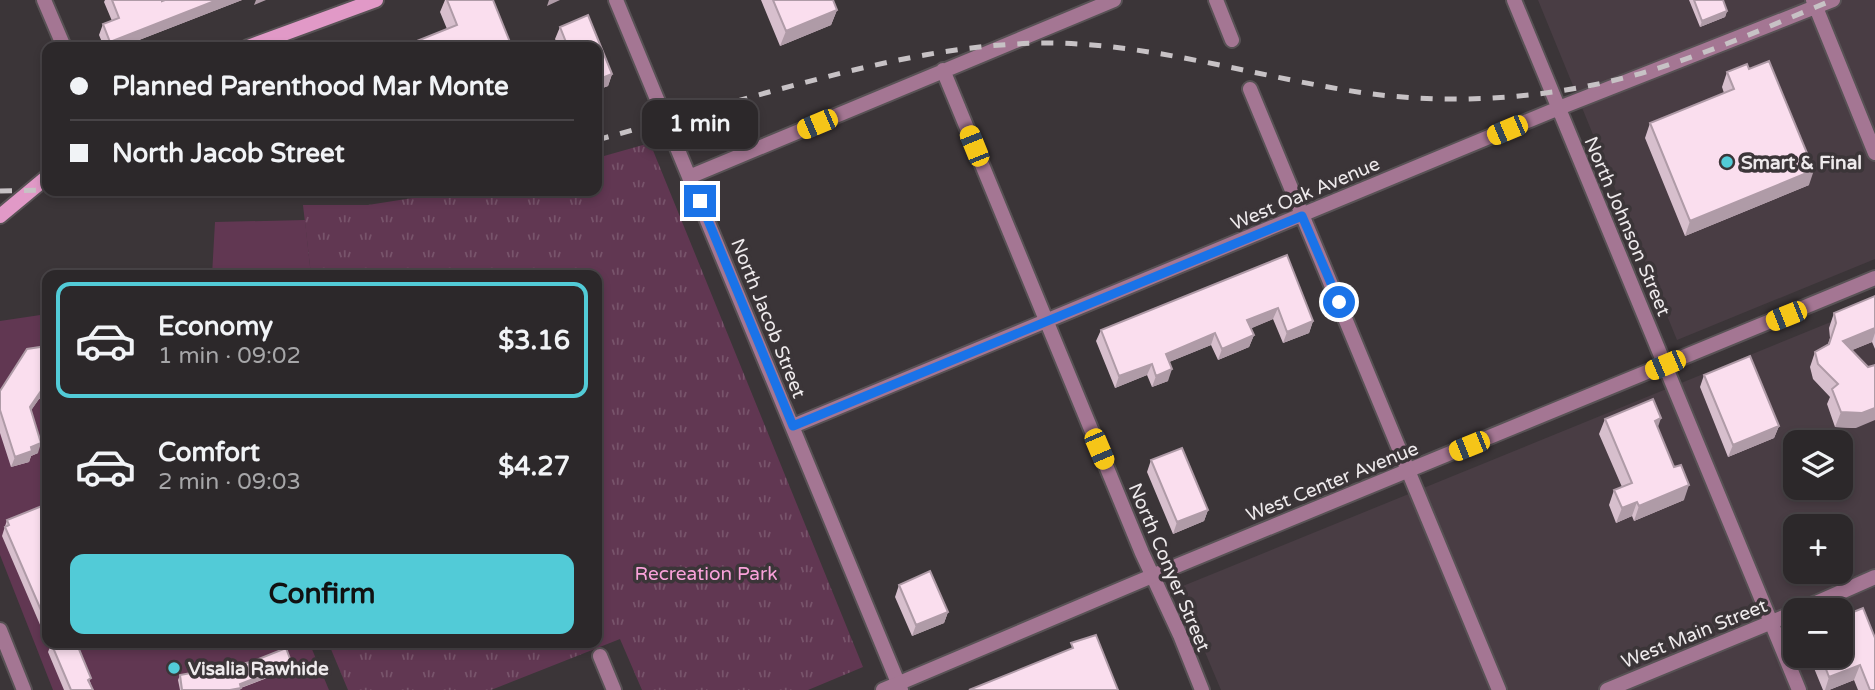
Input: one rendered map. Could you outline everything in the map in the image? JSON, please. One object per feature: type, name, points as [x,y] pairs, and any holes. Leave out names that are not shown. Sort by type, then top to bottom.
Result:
[{"type":"main road","points":[[262,42],[376,0]]},
{"type":"main road","points":[[0,216],[42,181]]},
{"type":"street","points":[[44,0],[62,42]]},
{"type":"street","name":"North Jacob Street","points":[[616,0],[900,687]]},
{"type":"street","points":[[690,177],[1114,0]]},
{"type":"street","points":[[1216,0],[1232,40]]},
{"type":"street","name":"North Johnson Street","points":[[1514,0],[1798,690]]},
{"type":"street","name":"West Oak Avenue","points":[[793,426],[1559,108],[1814,4],[1833,0]]},
{"type":"street","points":[[1814,4],[1875,153]]},
{"type":"street","name":"North Conyer Street","points":[[943,71],[1152,576],[1202,690]]},
{"type":"street","points":[[1250,89],[1499,690]]},
{"type":"street","name":"West Center Avenue","points":[[883,690],[900,687],[1152,576],[1875,278]]},
{"type":"street","name":"West Main Street","points":[[1827,598],[1875,577]]},
{"type":"street","name":"West Main Street","points":[[1607,690],[1783,617]]},
{"type":"street","points":[[0,630],[24,690]]},
{"type":"street","points":[[600,656],[614,690]]},
{"type":"shaded area","points":[[1538,0],[1875,0],[1875,259],[1677,340]]},
{"type":"shaded area","points":[[1875,304],[1875,690],[1221,690],[1178,588]]},
{"type":"green space","name":"Recreation Park","points":[[650,143],[863,667],[808,690],[642,690],[620,639],[602,646],[602,270],[310,270],[303,205],[368,205],[425,196],[602,196],[602,157]]},
{"type":"green space","points":[[305,220],[310,270],[212,270],[215,222]]},
{"type":"green space","points":[[42,315],[42,648],[312,648],[329,690],[53,690],[0,555],[0,321]]},
{"type":"green space","name":"Recreation Park","points":[[330,648],[597,648],[491,690],[348,690]]},
{"type":"building","points":[[112,0],[217,0],[110,42],[103,24],[119,18]]},
{"type":"building","points":[[447,0],[493,0],[510,42],[414,42],[457,25]]},
{"type":"building","points":[[773,0],[833,0],[837,10],[786,31]]},
{"type":"building","points":[[1694,0],[1723,0],[1727,11],[1702,21]]},
{"type":"building","points":[[588,15],[599,42],[566,42],[560,27]]},
{"type":"building","points":[[602,49],[612,74],[602,78]]},
{"type":"building","name":"Smart & Final","points":[[1769,61],[1814,170],[1690,221],[1650,123],[1734,89],[1727,72],[1747,64],[1749,69]]},
{"type":"building","points":[[1287,255],[1313,321],[1287,332],[1278,308],[1247,320],[1254,335],[1222,349],[1215,333],[1166,354],[1172,369],[1156,376],[1152,364],[1119,376],[1101,330]]},
{"type":"building","points":[[1875,296],[1875,328],[1843,341],[1868,367],[1875,365],[1875,408],[1862,413],[1841,412],[1832,389],[1838,384],[1818,364],[1815,352],[1829,344],[1836,323],[1834,313]]},
{"type":"building","points":[[42,347],[42,389],[30,407],[41,443],[31,447],[32,451],[15,457],[0,410],[0,391],[27,349]]},
{"type":"building","points":[[1750,356],[1779,426],[1733,445],[1704,375]]},
{"type":"building","points":[[1653,399],[1661,418],[1655,421],[1674,467],[1681,465],[1689,485],[1639,506],[1637,502],[1622,508],[1614,490],[1632,483],[1605,419]]},
{"type":"building","points":[[1182,448],[1208,510],[1177,522],[1151,460]]},
{"type":"building","points":[[42,506],[42,612],[5,527],[9,525],[7,520]]},
{"type":"building","points":[[930,571],[948,612],[916,625],[899,585]]},
{"type":"building","points":[[1863,608],[1875,638],[1875,690],[1870,690],[1860,665],[1853,668],[1853,612]]},
{"type":"building","points":[[1096,635],[1118,690],[969,690],[1073,648],[1071,643]]},
{"type":"building","points":[[53,648],[78,648],[93,690],[71,690]]},
{"type":"building","points":[[286,648],[292,664],[240,684],[241,688],[182,690],[180,675],[251,662]]},
{"type":"building","points":[[1826,668],[1852,668],[1829,677]]},
{"type":"railway","points":[[602,139],[873,66],[943,52],[1014,44],[1050,43],[1130,49],[1325,87],[1400,97],[1472,99],[1544,93],[1579,88],[1672,64],[1833,0]]},
{"type":"railway","points":[[0,191],[42,190]]},
{"type":"place","name":"Smart & Final","points":[[1727,162]]},
{"type":"place","name":"Visalia Rawhide","points":[[174,668]]},
{"type":"route","points":[[700,201],[793,426],[1302,216],[1339,302]]}]
